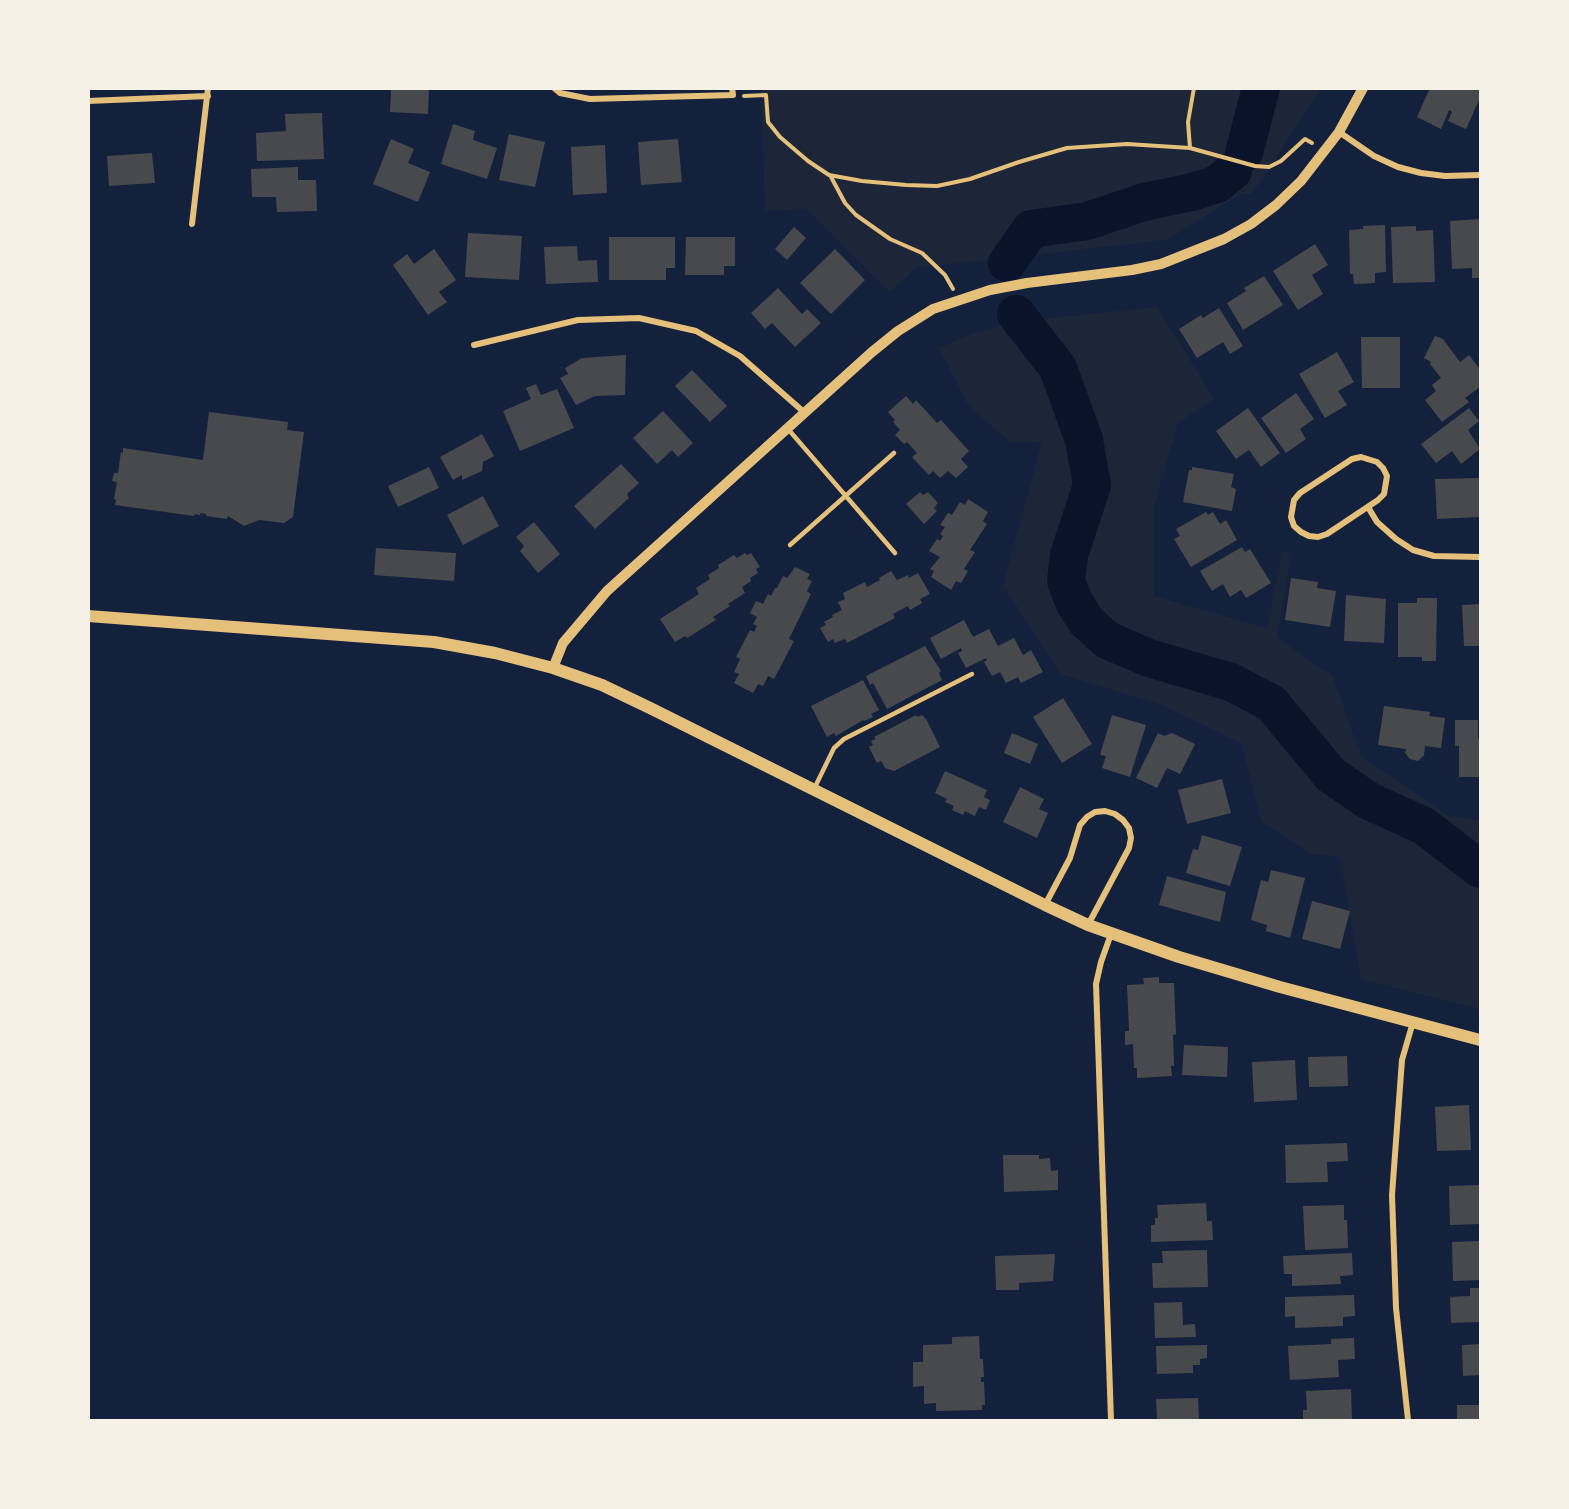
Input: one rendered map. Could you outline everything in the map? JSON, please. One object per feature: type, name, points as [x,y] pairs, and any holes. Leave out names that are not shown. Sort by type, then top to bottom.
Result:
[{"type":"main road","points":[[88,616],[434,642],[495,653],[553,668],[602,685],[1088,925],[1179,957],[1280,987],[1480,1040]]},
{"type":"street","points":[[554,88],[560,93],[590,99],[732,92]]},
{"type":"street","points":[[553,668],[563,642],[607,591],[898,331],[933,309],[990,290],[1161,264],[1224,239],[1251,224],[1276,206],[1301,181],[1339,132],[1363,88]]},
{"type":"street","points":[[88,101],[208,92],[192,224]]},
{"type":"street","points":[[1339,132],[1374,156],[1398,167],[1445,176],[1480,175]]},
{"type":"street","points":[[474,345],[578,320],[639,318],[696,331],[740,356],[805,413]]},
{"type":"street","points":[[1360,457],[1377,462],[1387,476],[1384,494],[1368,507],[1327,534],[1318,537],[1301,532],[1294,526],[1291,518],[1294,500],[1300,493],[1352,459],[1360,457]]},
{"type":"street","points":[[1368,507],[1377,522],[1413,550],[1434,556],[1480,557]]},
{"type":"street","points":[[1045,905],[1070,858],[1080,825],[1095,812],[1106,811],[1115,814],[1124,820],[1129,828],[1131,838],[1129,848],[1088,925]]},
{"type":"street","points":[[1111,934],[1096,984],[1111,1420]]},
{"type":"street","points":[[1408,1420],[1396,1308],[1392,1195],[1402,1060],[1413,1021]]},
{"type":"lane","points":[[788,429],[895,553]]},
{"type":"lane","points":[[790,545],[894,453]]},
{"type":"lane","points":[[814,789],[834,748],[844,739],[972,674]]},
{"type":"path","points":[[1190,148],[1188,122],[1194,88]]},
{"type":"path","points":[[732,92],[766,95],[768,122],[780,137],[829,175],[845,203],[855,215],[890,239],[922,253],[945,275],[959,299]]},
{"type":"path","points":[[829,175],[862,181],[937,186],[970,179],[1067,148],[1126,144],[1190,148],[1255,166],[1269,167],[1281,161],[1305,138],[1325,151]]},
{"type":"shaded area","points":[[761,89],[1321,89],[1252,194],[1240,194],[1167,240],[916,268],[890,292],[807,209],[765,211]]},
{"type":"shaded area","points":[[1157,307],[1214,399],[1178,423],[1154,506],[1154,596],[1267,628],[1282,551],[1291,553],[1277,637],[1333,677],[1361,756],[1447,815],[1480,820],[1480,1009],[1361,979],[1340,857],[1312,854],[1261,821],[1242,744],[1165,706],[1061,674],[1003,585],[1042,442],[1011,443],[968,405],[939,348],[977,332],[1022,321]]},
{"type":"building","points":[[391,88],[429,88],[428,114],[390,112]]},
{"type":"building","points":[[1430,88],[1480,90],[1480,98],[1466,129],[1448,121],[1452,112],[1449,110],[1441,129],[1417,117]]},
{"type":"building","points":[[322,113],[324,159],[257,161],[256,133],[286,131],[285,114]]},
{"type":"building","points":[[453,124],[475,131],[473,140],[497,148],[487,179],[441,164]]},
{"type":"building","points":[[509,134],[545,142],[535,187],[499,180]]},
{"type":"building","points":[[391,139],[414,149],[408,163],[430,172],[418,202],[373,184]]},
{"type":"building","points":[[678,139],[682,182],[641,185],[638,142]]},
{"type":"building","points":[[605,145],[607,193],[573,195],[571,147]]},
{"type":"building","points":[[152,153],[155,183],[109,186],[107,156]]},
{"type":"building","points":[[298,167],[298,180],[316,180],[317,211],[277,212],[276,197],[252,197],[251,169]]},
{"type":"building","points":[[1479,219],[1480,278],[1472,278],[1472,268],[1452,269],[1450,221]]},
{"type":"building","points":[[1385,225],[1386,272],[1375,273],[1375,283],[1354,284],[1353,274],[1350,274],[1349,230],[1363,229],[1363,226]]},
{"type":"building","points":[[1416,226],[1416,231],[1433,230],[1435,282],[1393,283],[1391,227]]},
{"type":"building","points":[[794,227],[806,238],[787,260],[775,249]]},
{"type":"building","points":[[468,233],[522,236],[519,280],[465,277]]},
{"type":"building","points":[[609,237],[675,237],[675,268],[666,268],[666,280],[609,280]]},
{"type":"building","points":[[686,237],[735,237],[735,266],[724,266],[724,275],[685,275]]},
{"type":"building","points":[[1315,244],[1328,265],[1312,275],[1323,294],[1298,310],[1273,271]]},
{"type":"building","points":[[577,246],[578,261],[597,260],[598,282],[546,284],[544,247]]},
{"type":"building","points":[[434,249],[456,280],[439,292],[447,302],[428,315],[393,265],[407,254],[414,264]]},
{"type":"building","points":[[835,249],[865,280],[831,314],[800,283]]},
{"type":"building","points":[[1264,276],[1283,305],[1243,330],[1227,303],[1246,291],[1244,288]]},
{"type":"building","points":[[778,288],[802,314],[807,309],[821,323],[795,347],[772,323],[765,329],[751,313]]},
{"type":"building","points":[[1219,308],[1243,346],[1230,354],[1223,342],[1197,358],[1179,329],[1201,315],[1203,318]]},
{"type":"building","points":[[1435,336],[1443,339],[1460,362],[1469,355],[1479,368],[1480,387],[1465,398],[1469,402],[1442,422],[1425,400],[1436,391],[1432,385],[1441,378],[1430,364],[1431,362],[1424,358]]},
{"type":"building","points":[[1361,337],[1400,337],[1400,388],[1362,388]]},
{"type":"building","points":[[1337,352],[1354,382],[1338,391],[1347,405],[1325,418],[1299,374]]},
{"type":"building","points":[[626,355],[625,395],[595,396],[576,405],[560,378],[568,374],[565,368],[582,358]]},
{"type":"building","points":[[692,370],[727,406],[710,422],[675,386]]},
{"type":"building","points":[[536,384],[541,395],[557,389],[574,428],[520,451],[503,411],[531,399],[526,388]]},
{"type":"building","points":[[1296,393],[1314,419],[1300,429],[1306,439],[1286,453],[1261,418]]},
{"type":"building","points":[[906,396],[913,404],[916,400],[937,423],[941,420],[969,451],[961,459],[968,467],[956,478],[948,471],[940,478],[933,471],[929,475],[912,457],[917,453],[907,442],[904,444],[895,435],[900,430],[888,412]]},
{"type":"building","points":[[1248,408],[1280,453],[1261,467],[1249,450],[1236,459],[1216,431]]},
{"type":"building","points":[[1469,408],[1479,421],[1468,430],[1480,449],[1461,464],[1452,451],[1436,463],[1421,444]]},
{"type":"building","points":[[663,411],[693,443],[678,457],[672,450],[657,464],[633,438]]},
{"type":"building","points":[[209,412],[288,422],[287,430],[304,432],[293,517],[284,523],[259,520],[244,526],[228,516],[227,519],[200,513],[194,516],[115,505],[117,482],[112,481],[114,473],[118,473],[123,448],[203,460]]},
{"type":"building","points":[[482,434],[494,456],[483,462],[482,471],[462,480],[462,475],[453,480],[440,457]]},
{"type":"building","points":[[621,464],[639,483],[627,494],[629,498],[595,529],[574,506]]},
{"type":"building","points":[[429,467],[439,488],[398,507],[388,486]]},
{"type":"building","points":[[1192,467],[1234,474],[1231,487],[1236,489],[1232,511],[1183,502],[1189,470],[1192,470]]},
{"type":"building","points":[[1480,478],[1480,517],[1437,519],[1435,479]]},
{"type":"building","points":[[920,492],[923,495],[928,492],[938,503],[934,508],[937,511],[924,524],[906,504]]},
{"type":"building","points":[[483,496],[499,526],[463,545],[447,515]]},
{"type":"building","points":[[968,499],[988,512],[983,521],[987,524],[970,550],[975,552],[964,569],[968,571],[961,583],[956,581],[951,590],[931,577],[934,571],[930,569],[940,557],[929,551],[937,539],[940,541],[943,536],[940,534],[945,527],[940,525],[948,513],[952,515],[960,502],[965,505]]},
{"type":"building","points":[[1206,512],[1208,515],[1213,512],[1220,524],[1226,520],[1237,540],[1191,567],[1174,539],[1180,536],[1176,529]]},
{"type":"building","points":[[534,522],[560,554],[538,573],[520,551],[524,546],[516,537]]},
{"type":"building","points":[[1242,547],[1245,552],[1250,549],[1271,583],[1246,598],[1241,590],[1230,597],[1223,584],[1212,591],[1200,571]]},
{"type":"building","points":[[376,548],[456,553],[454,581],[374,575]]},
{"type":"building","points":[[745,553],[747,555],[751,553],[760,567],[756,569],[758,573],[750,578],[751,581],[742,587],[745,593],[713,617],[716,620],[687,638],[685,636],[675,642],[660,619],[699,594],[696,588],[710,579],[708,575],[719,568],[718,565],[734,555],[737,558]]},
{"type":"building","points":[[795,567],[810,574],[807,579],[812,581],[807,591],[811,594],[789,639],[794,641],[774,679],[768,676],[763,686],[758,684],[753,693],[734,683],[739,674],[734,672],[740,659],[736,657],[750,630],[754,632],[757,626],[753,624],[757,617],[750,613],[756,601],[763,604],[768,594],[771,596],[777,588],[783,576],[787,578]]},
{"type":"building","points":[[891,571],[897,580],[908,575],[909,578],[918,573],[930,594],[920,599],[922,603],[910,610],[908,606],[893,614],[895,618],[847,643],[845,639],[835,643],[833,639],[828,642],[820,628],[826,625],[824,622],[833,617],[832,615],[842,610],[838,602],[845,599],[843,593],[865,582],[867,587]]},
{"type":"building","points":[[1291,578],[1318,582],[1317,588],[1336,591],[1330,627],[1285,620]]},
{"type":"building","points":[[1346,595],[1386,599],[1384,643],[1344,641]]},
{"type":"building","points":[[1417,598],[1437,598],[1436,661],[1422,661],[1422,657],[1398,657],[1398,603],[1417,603]]},
{"type":"building","points":[[1480,604],[1480,646],[1464,646],[1462,605]]},
{"type":"building","points":[[964,620],[973,637],[989,629],[998,646],[1014,638],[1023,655],[1031,650],[1043,672],[1021,683],[1018,677],[1006,683],[1000,672],[992,676],[984,662],[986,658],[966,668],[958,653],[962,651],[961,648],[941,659],[930,638]]},
{"type":"building","points":[[925,646],[941,671],[939,673],[942,680],[887,709],[873,683],[870,685],[866,676]]},
{"type":"building","points":[[863,680],[879,710],[871,714],[873,717],[863,720],[836,736],[834,733],[827,737],[811,706]]},
{"type":"building","points":[[1063,698],[1092,744],[1062,763],[1033,717]]},
{"type":"building","points":[[1384,706],[1430,712],[1429,716],[1445,718],[1441,748],[1425,746],[1424,755],[1418,761],[1410,759],[1405,753],[1406,749],[1378,745]]},
{"type":"building","points":[[916,715],[917,717],[922,715],[926,719],[940,747],[894,771],[885,768],[881,761],[877,763],[869,747],[873,745],[871,741],[876,739],[874,737]]},
{"type":"building","points":[[1112,715],[1146,725],[1130,777],[1102,768],[1106,756],[1100,755]]},
{"type":"building","points":[[1455,720],[1478,720],[1480,777],[1459,777],[1459,746],[1455,746]]},
{"type":"building","points":[[1012,733],[1038,744],[1030,764],[1004,753]]},
{"type":"building","points":[[1158,733],[1164,736],[1172,733],[1195,744],[1180,774],[1167,768],[1157,788],[1136,778]]},
{"type":"building","points":[[945,771],[987,790],[984,797],[990,800],[986,810],[979,807],[975,816],[965,811],[963,815],[952,810],[954,806],[945,802],[947,799],[935,793]]},
{"type":"building","points":[[1222,779],[1231,813],[1187,824],[1178,790]]},
{"type":"building","points":[[1020,787],[1044,799],[1039,809],[1048,813],[1037,838],[1003,822]]},
{"type":"building","points":[[1202,835],[1242,847],[1230,886],[1186,873],[1193,849],[1198,850]]},
{"type":"building","points":[[1271,870],[1305,878],[1290,938],[1266,931],[1267,925],[1251,920],[1261,880],[1268,882]]},
{"type":"building","points":[[1167,876],[1226,892],[1220,922],[1159,905]]},
{"type":"building","points":[[1312,901],[1350,911],[1340,949],[1302,939]]},
{"type":"building","points":[[1159,977],[1159,983],[1174,983],[1176,1034],[1173,1035],[1172,1076],[1137,1078],[1137,1068],[1134,1068],[1133,1044],[1125,1045],[1125,1031],[1129,1031],[1127,985],[1144,984],[1143,978]]},
{"type":"building","points":[[1184,1045],[1228,1047],[1227,1077],[1182,1075]]},
{"type":"building","points":[[1347,1056],[1348,1086],[1309,1087],[1308,1057]]},
{"type":"building","points":[[1295,1060],[1297,1100],[1254,1102],[1252,1062]]},
{"type":"building","points":[[1469,1105],[1471,1150],[1437,1151],[1435,1107]]},
{"type":"building","points":[[1347,1143],[1348,1161],[1327,1162],[1328,1182],[1286,1183],[1285,1145]]},
{"type":"building","points":[[1003,1155],[1039,1155],[1039,1159],[1050,1158],[1051,1171],[1058,1170],[1058,1190],[1004,1192]]},
{"type":"building","points":[[1480,1185],[1480,1224],[1450,1225],[1449,1186]]},
{"type":"building","points":[[1206,1203],[1207,1221],[1212,1221],[1213,1240],[1151,1242],[1151,1225],[1155,1225],[1155,1218],[1158,1218],[1157,1205]]},
{"type":"building","points":[[1344,1205],[1348,1248],[1305,1250],[1303,1206]]},
{"type":"building","points":[[1480,1241],[1480,1280],[1453,1281],[1452,1242]]},
{"type":"building","points":[[1207,1250],[1208,1287],[1153,1288],[1152,1263],[1163,1263],[1162,1251]]},
{"type":"building","points":[[1352,1253],[1353,1275],[1340,1276],[1341,1284],[1292,1286],[1292,1274],[1284,1274],[1283,1256]]},
{"type":"building","points":[[1055,1254],[1053,1281],[1019,1283],[1019,1290],[996,1290],[995,1256]]},
{"type":"building","points":[[1470,1288],[1480,1288],[1480,1322],[1451,1323],[1450,1297],[1470,1296]]},
{"type":"building","points":[[1354,1295],[1355,1316],[1343,1317],[1343,1326],[1295,1328],[1295,1316],[1285,1317],[1285,1297]]},
{"type":"building","points":[[1182,1302],[1183,1325],[1195,1324],[1196,1337],[1155,1338],[1154,1303]]},
{"type":"building","points":[[979,1336],[984,1377],[981,1377],[981,1382],[984,1382],[985,1405],[982,1405],[982,1410],[936,1411],[936,1403],[924,1404],[924,1386],[913,1387],[913,1362],[923,1362],[923,1345],[952,1344],[952,1337]]},
{"type":"building","points":[[1354,1338],[1355,1359],[1338,1360],[1339,1377],[1290,1380],[1288,1346],[1331,1344],[1331,1339]]},
{"type":"building","points":[[1480,1344],[1480,1375],[1463,1376],[1462,1345]]},
{"type":"building","points":[[1207,1345],[1207,1358],[1200,1359],[1200,1365],[1193,1365],[1193,1373],[1157,1374],[1156,1346]]},
{"type":"building","points":[[1351,1389],[1352,1420],[1303,1420],[1303,1410],[1307,1410],[1306,1391]]},
{"type":"building","points":[[1198,1398],[1199,1420],[1157,1420],[1156,1399]]},
{"type":"building","points":[[1457,1405],[1480,1405],[1480,1419],[1457,1420]]},
{"type":"waterway","points":[[1244,153],[1261,88]]},
{"type":"waterway","points":[[1007,263],[1031,229],[1087,221],[1144,202],[1192,192],[1217,184],[1233,171]]},
{"type":"waterway","points":[[1016,314],[1058,368],[1084,440],[1092,485],[1069,555],[1066,581],[1074,602],[1086,621],[1107,640],[1149,658],[1231,682],[1271,703],[1331,775],[1369,801],[1424,826],[1480,869]]}]
